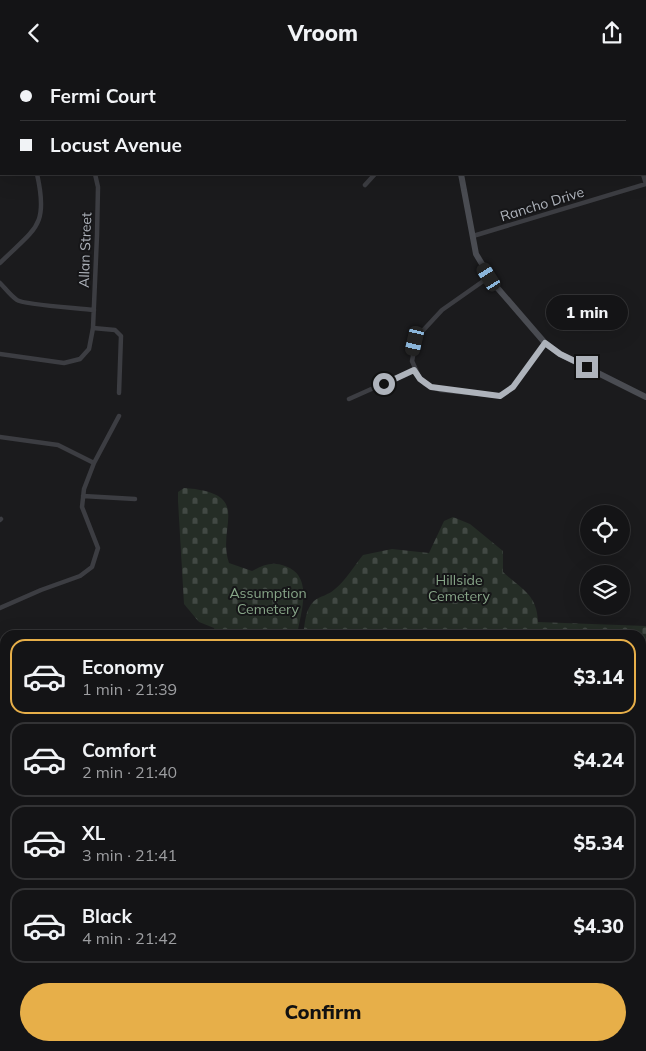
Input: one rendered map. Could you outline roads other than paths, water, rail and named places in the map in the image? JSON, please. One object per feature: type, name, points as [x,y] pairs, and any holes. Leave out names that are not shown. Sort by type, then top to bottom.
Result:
[{"type":"street","points":[[0,263],[35,229],[41,219],[42,205],[37,175]]},
{"type":"street","name":"Allan Street","points":[[0,353],[53,363],[74,361],[85,355],[89,349],[94,310],[98,187],[95,175]]},
{"type":"street","points":[[365,185],[374,175]]},
{"type":"street","points":[[461,175],[466,189],[472,236],[478,259],[489,277],[545,343],[560,354],[646,397]]},
{"type":"street","name":"Rancho Drive","points":[[472,236],[646,184]]},
{"type":"street","points":[[489,277],[442,310],[417,337],[412,354],[414,370],[420,379],[431,387],[500,396],[513,387],[545,343]]},
{"type":"street","points":[[0,283],[16,300],[27,304],[50,304],[94,310]]},
{"type":"street","points":[[93,328],[118,332],[121,336],[119,393]]},
{"type":"street","points":[[349,399],[414,370]]},
{"type":"street","points":[[0,608],[80,576],[92,567],[98,548],[85,517],[83,496],[86,479],[119,416]]},
{"type":"street","points":[[0,437],[58,445],[94,463]]},
{"type":"street","points":[[83,496],[135,499]]},
{"type":"park label","name":"Hillside Cemetery","points":[[459,588]]},
{"type":"park label","name":"Assumption Cemetery","points":[[268,601]]}]
